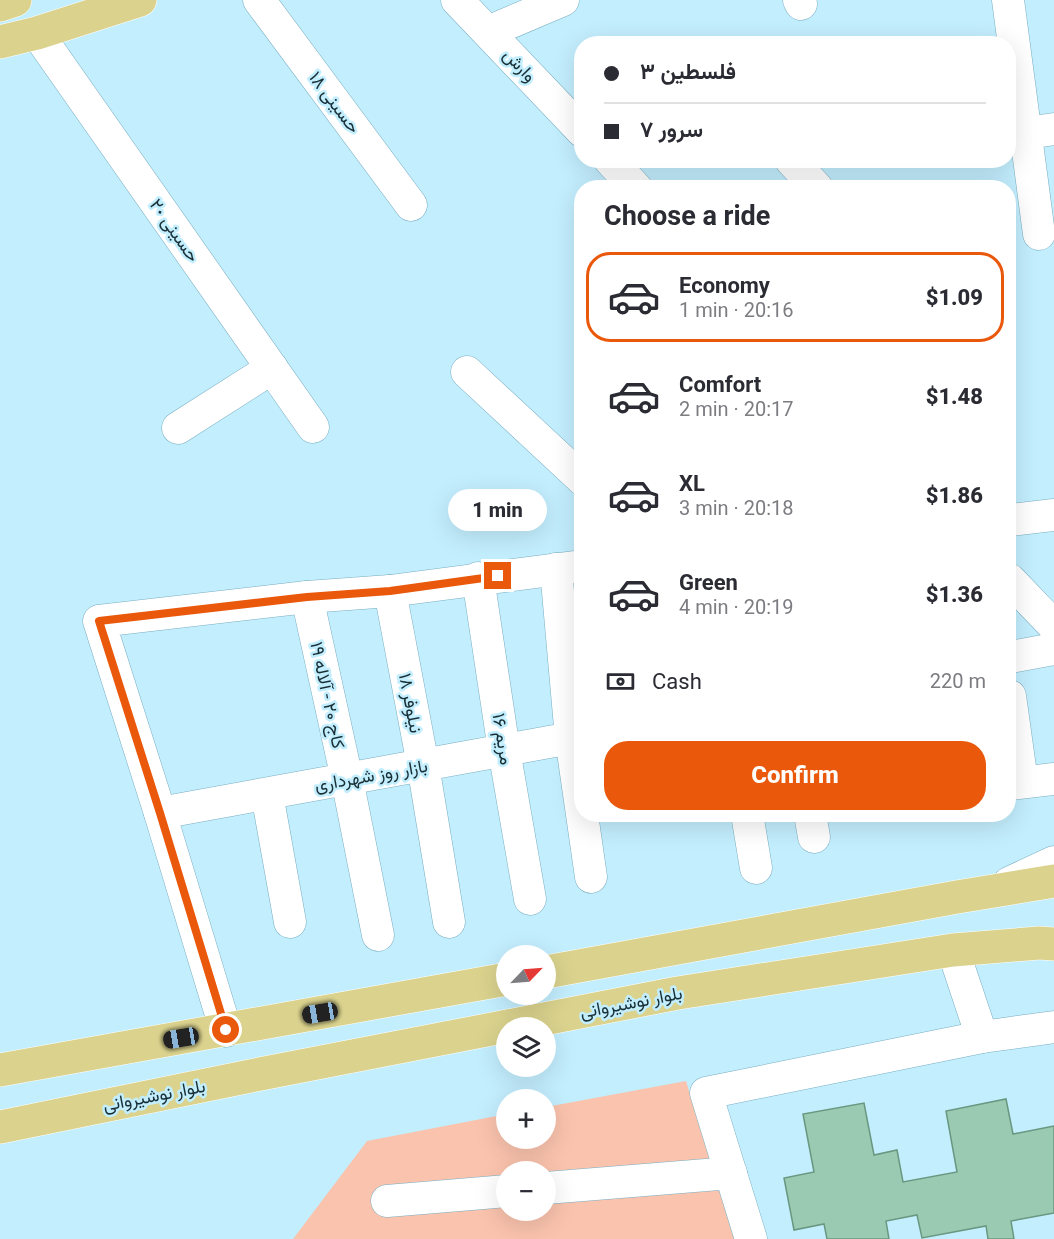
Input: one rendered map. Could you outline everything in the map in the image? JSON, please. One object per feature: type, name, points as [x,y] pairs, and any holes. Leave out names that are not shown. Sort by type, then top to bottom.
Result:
[{"type":"main road","points":[[0,5],[15,0]]},
{"type":"main road","points":[[0,42],[140,0]]},
{"type":"main road","points":[[556,970],[1054,881]]},
{"type":"main road","name":"بلوار نوشیروانی","points":[[0,1126],[678,993],[953,950],[1039,943],[1054,944]]},
{"type":"main road","points":[[0,1071],[496,981]]},
{"type":"street","name":"حسینی ۱۸","points":[[259,0],[411,205]]},
{"type":"street","name":"وارش","points":[[457,0],[574,123]]},
{"type":"street","points":[[488,32],[563,0]]},
{"type":"street","points":[[1008,0],[1040,131],[1039,234]]},
{"type":"street","name":"حسینی ٢٠","points":[[36,33],[313,427]]},
{"type":"street","points":[[617,168],[629,180]]},
{"type":"street","points":[[798,168],[810,180]]},
{"type":"street","points":[[178,428],[272,368]]},
{"type":"street","points":[[467,372],[574,472]]},
{"type":"street","points":[[1016,519],[1054,515]]},
{"type":"street","points":[[226,1030],[99,621],[307,597],[390,591],[569,568],[574,689]]},
{"type":"street","name":"مریم ۱۶","points":[[478,579],[504,750],[530,898]]},
{"type":"street","points":[[1016,586],[1054,627]]},
{"type":"street","name":"نیلوفر ۱۸","points":[[390,591],[423,765],[449,922]]},
{"type":"street","name":"کاج ۲۰ - آلاله ۱۹","points":[[307,597],[378,935]]},
{"type":"street","points":[[1016,656],[1054,649]]},
{"type":"street","name":"بازار روز شهرداری","points":[[160,813],[574,737]]},
{"type":"street","points":[[1016,783],[1054,779]]},
{"type":"street","points":[[267,794],[290,922]]},
{"type":"street","points":[[585,822],[591,877]]},
{"type":"street","points":[[748,822],[756,868]]},
{"type":"street","points":[[990,892],[1054,862]]},
{"type":"street","points":[[953,950],[982,1036]]},
{"type":"street","points":[[751,1239],[706,1093],[982,1036],[1054,1028]]},
{"type":"street","points":[[556,1187],[731,1173]]},
{"type":"street","points":[[387,1201],[496,1192]]},
{"type":"shaded area","points":[[686,1081],[734,1239],[293,1239],[367,1141],[496,1116],[496,1149],[556,1149],[556,1105]]},
{"type":"building","points":[[1006,1099],[1013,1134],[1054,1126],[1054,1213],[1011,1221],[1014,1239],[988,1239],[986,1226],[922,1238],[917,1215],[886,1221],[889,1239],[827,1239],[824,1224],[794,1230],[784,1178],[814,1172],[803,1114],[864,1103],[874,1155],[897,1150],[903,1182],[957,1172],[946,1111]]},
{"type":"route","points":[[226,1030],[99,621],[307,597],[390,591],[498,576]]}]
